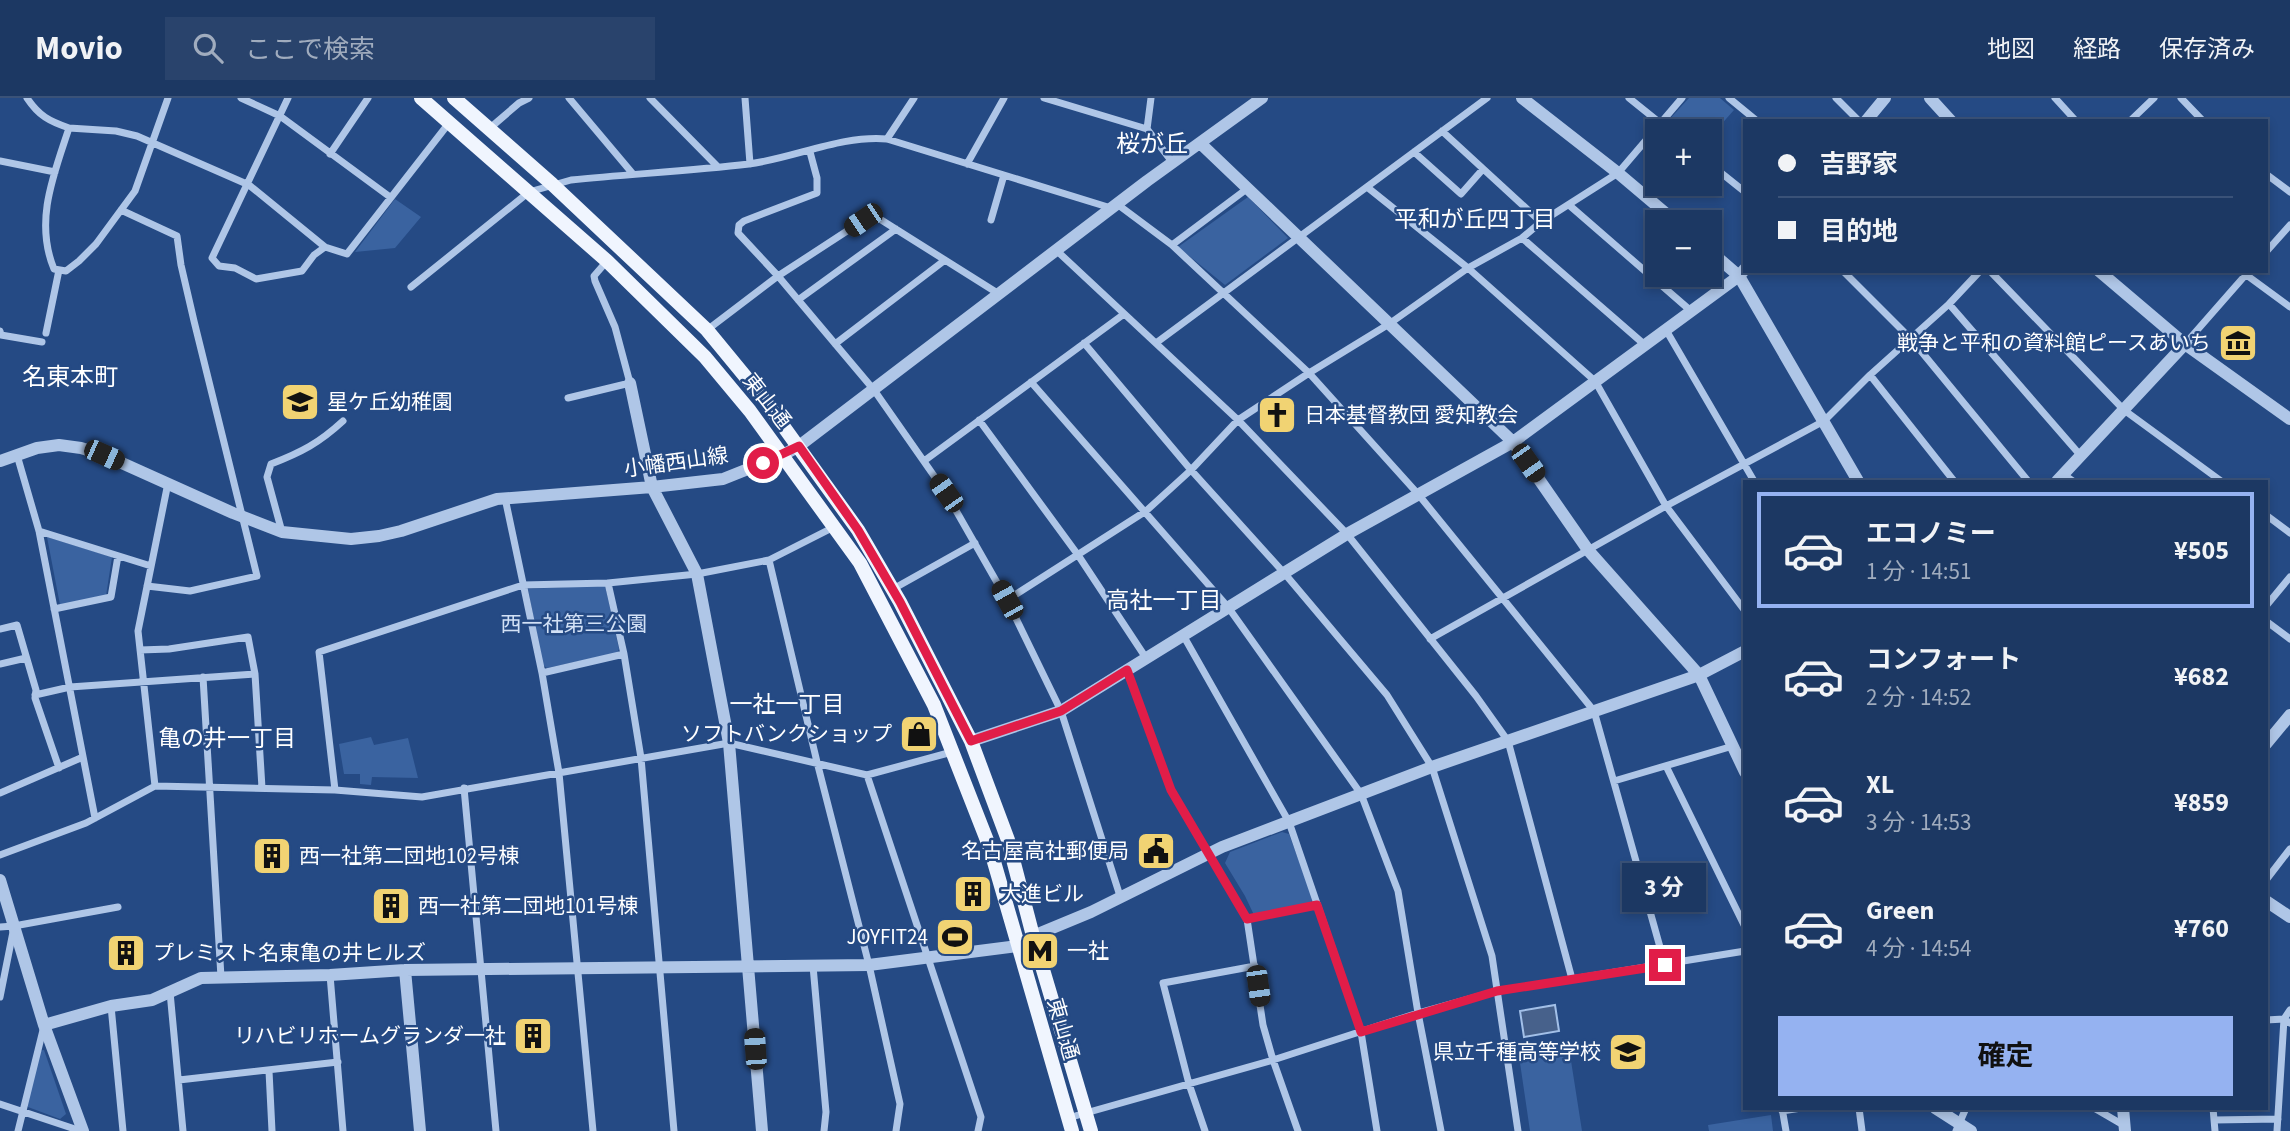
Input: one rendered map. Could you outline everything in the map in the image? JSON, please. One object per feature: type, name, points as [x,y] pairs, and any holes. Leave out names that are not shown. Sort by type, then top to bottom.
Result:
[{"type":"main road","name":"東山通","points":[[421,98],[607,261],[705,357],[750,411],[860,563],[934,705],[990,848],[1070,1125]]},
{"type":"main road","name":"東山通","points":[[454,98],[552,184],[707,330],[763,398],[858,530],[892,589],[971,741],[1008,840],[1033,936],[1091,1131]]},
{"type":"street","points":[[27,98],[36,112],[51,121],[69,128],[116,131],[137,136],[249,185],[325,247],[347,254],[449,123]]},
{"type":"street","points":[[69,128],[46,206],[49,258],[54,269],[66,271],[96,244],[135,191],[168,98]]},
{"type":"street","points":[[240,98],[280,116],[390,197]]},
{"type":"street","points":[[288,98],[249,185],[212,258],[219,266],[234,268],[256,279],[302,271],[314,255],[325,247]]},
{"type":"street","points":[[330,154],[368,98]]},
{"type":"street","points":[[489,129],[519,103],[529,98]]},
{"type":"street","points":[[569,98],[633,174]]},
{"type":"street","points":[[650,98],[717,166]]},
{"type":"street","points":[[745,98],[750,164]]},
{"type":"street","points":[[887,139],[914,98]]},
{"type":"street","points":[[967,163],[1004,98]]},
{"type":"street","points":[[1044,98],[1147,129],[1172,163]]},
{"type":"street","points":[[1147,129],[1151,98]]},
{"type":"street","name":"小幡西山線","points":[[0,461],[37,448],[59,445],[80,448],[104,455],[282,532],[351,539],[379,536],[497,499],[723,479],[799,446],[1056,250],[1262,98]]},
{"type":"street","points":[[1156,343],[1487,98]]},
{"type":"street","points":[[1522,98],[1662,210]]},
{"type":"street","points":[[1629,98],[1655,119]]},
{"type":"street","points":[[1664,119],[1682,98]]},
{"type":"street","points":[[1728,98],[1754,119]]},
{"type":"street","points":[[1836,98],[1857,119]]},
{"type":"street","points":[[1868,119],[1885,98]]},
{"type":"street","points":[[1930,98],[1949,119]]},
{"type":"street","points":[[2055,98],[2074,119]]},
{"type":"street","points":[[2132,119],[2154,98]]},
{"type":"street","points":[[2181,98],[2201,119]]},
{"type":"street","points":[[1442,131],[1541,222]]},
{"type":"street","points":[[411,287],[529,192],[552,184],[750,164],[857,139],[887,139],[1115,206],[1172,245],[1309,373],[1418,494],[1594,710],[1665,965]]},
{"type":"street","points":[[1007,600],[1146,511],[1191,470],[1238,420],[1389,324],[1468,268],[1522,238],[1541,222],[1618,173],[1645,141]]},
{"type":"street","points":[[1200,143],[1513,442],[1588,551],[1699,675],[1743,768]]},
{"type":"street","points":[[810,152],[817,178],[817,193],[738,225],[738,233],[874,390],[946,493],[975,543],[1007,600],[1061,711],[1120,896]]},
{"type":"street","points":[[1414,152],[1461,194],[1483,169]]},
{"type":"street","points":[[0,161],[55,172]]},
{"type":"street","points":[[991,220],[1004,174]]},
{"type":"street","points":[[1722,174],[1743,190]]},
{"type":"street","points":[[2268,176],[2290,192]]},
{"type":"street","points":[[1367,187],[1468,268],[1595,381],[1666,506],[1743,608]]},
{"type":"street","points":[[1172,245],[1248,188]]},
{"type":"street","points":[[1569,205],[1692,311]]},
{"type":"street","points":[[121,210],[177,236],[191,310],[257,576],[190,591],[147,586]]},
{"type":"street","points":[[707,330],[778,276],[870,216],[875,216],[999,294]]},
{"type":"street","points":[[2268,250],[2290,225]]},
{"type":"street","points":[[798,300],[896,229]]},
{"type":"street","points":[[1522,238],[1645,345]]},
{"type":"street","points":[[1056,250],[1238,420],[1347,534],[1508,741],[1572,979]]},
{"type":"street","points":[[1722,259],[1742,273],[1857,480]]},
{"type":"street","points":[[835,344],[945,260]]},
{"type":"street","points":[[607,261],[594,276],[595,281],[615,327],[652,487],[697,574],[729,743],[762,1131]]},
{"type":"street","points":[[46,333],[59,270]]},
{"type":"street","points":[[971,741],[1061,711],[1347,534],[1513,442],[1742,273]]},
{"type":"street","points":[[1845,273],[1911,340],[2027,480]]},
{"type":"street","points":[[1430,639],[1666,506],[1824,421],[1950,304],[1975,273]]},
{"type":"street","points":[[1992,273],[2124,410],[2220,480]]},
{"type":"street","points":[[2101,273],[2185,344],[2290,419]]},
{"type":"street","points":[[2064,479],[2081,456],[2185,344],[2244,273]]},
{"type":"street","points":[[2246,273],[2290,307]]},
{"type":"street","points":[[1950,304],[2081,456]]},
{"type":"street","points":[[924,461],[1124,314]]},
{"type":"street","points":[[1666,330],[1753,480]]},
{"type":"street","points":[[0,331],[1,335],[42,342]]},
{"type":"street","points":[[1084,343],[1387,695],[1433,767],[1492,956],[1518,1131]]},
{"type":"street","points":[[1871,375],[1953,480]]},
{"type":"street","points":[[1031,382],[1228,607],[1361,794],[1398,891],[1441,1131]]},
{"type":"street","points":[[568,398],[630,383]]},
{"type":"street","points":[[979,420],[1077,555],[1146,658]]},
{"type":"street","points":[[282,532],[267,477],[271,464],[304,452],[324,439],[343,421]]},
{"type":"street","points":[[17,455],[39,531],[95,818]]},
{"type":"street","points":[[155,786],[138,631],[168,483]]},
{"type":"street","points":[[505,498],[542,673],[559,773],[593,1131]]},
{"type":"street","points":[[2268,516],[2290,533]]},
{"type":"street","points":[[335,790],[319,652],[523,585],[608,583],[697,574],[769,560],[835,527]]},
{"type":"street","points":[[39,531],[151,566]]},
{"type":"street","points":[[892,589],[975,543]]},
{"type":"street","points":[[54,609],[111,597],[118,556]]},
{"type":"street","points":[[769,560],[869,965],[900,1104],[896,1131]]},
{"type":"street","points":[[2268,604],[2290,577]]},
{"type":"street","points":[[608,583],[624,654],[641,758],[674,1131]]},
{"type":"street","points":[[2268,622],[2290,639]]},
{"type":"street","points":[[0,629],[17,625],[58,768]]},
{"type":"street","points":[[1183,635],[1289,822],[1361,1032],[1377,1131]]},
{"type":"street","points":[[140,650],[169,649],[248,637],[255,674],[262,788]]},
{"type":"street","points":[[44,1025],[111,1006],[152,1000],[201,978],[405,970],[869,965],[1018,946],[1033,936],[1091,912],[1208,854],[1433,767],[1699,675],[1743,652]]},
{"type":"street","points":[[542,673],[624,654]]},
{"type":"street","points":[[0,664],[26,657]]},
{"type":"street","points":[[1127,670],[1171,790],[1247,919],[1264,1025],[1297,1131]]},
{"type":"street","points":[[36,695],[70,687],[255,674]]},
{"type":"street","points":[[203,677],[221,977]]},
{"type":"street","points":[[2268,742],[2290,715]]},
{"type":"street","points":[[0,855],[95,818],[155,786],[335,790],[422,797],[729,743],[867,775],[952,752]]},
{"type":"street","points":[[1614,781],[1733,747]]},
{"type":"street","points":[[0,793],[83,757]]},
{"type":"street","points":[[1666,766],[1743,923]]},
{"type":"street","points":[[867,775],[981,1117],[978,1131]]},
{"type":"street","points":[[464,788],[496,1131]]},
{"type":"street","points":[[2268,877],[2290,849]]},
{"type":"street","points":[[0,880],[44,1025],[82,1131]]},
{"type":"street","points":[[2268,902],[2290,917]]},
{"type":"street","points":[[1247,919],[1317,905]]},
{"type":"street","points":[[0,927],[118,907]]},
{"type":"street","points":[[0,997],[14,926]]},
{"type":"street","points":[[1070,1125],[1086,1113],[1273,1060],[1418,1013],[1497,991],[1743,951]]},
{"type":"street","points":[[813,966],[826,1112],[824,1131]]},
{"type":"street","points":[[1205,1131],[1188,1084],[1163,983],[1255,966]]},
{"type":"street","points":[[405,970],[421,1131]]},
{"type":"street","points":[[330,975],[343,1131]]},
{"type":"street","points":[[170,992],[183,1131]]},
{"type":"street","points":[[111,1006],[123,1131]]},
{"type":"street","points":[[2277,1131],[2290,1010]]},
{"type":"street","points":[[2268,1020],[2287,1021]]},
{"type":"street","points":[[18,1131],[44,1025]]},
{"type":"street","points":[[179,1080],[338,1062]]},
{"type":"street","points":[[269,1071],[272,1131]]},
{"type":"street","points":[[0,1104],[82,1131]]},
{"type":"street","points":[[1782,1110],[1786,1131]]},
{"type":"street","points":[[1859,1110],[1862,1131]]},
{"type":"street","points":[[1938,1110],[1957,1127],[1971,1131]]},
{"type":"street","points":[[1957,1127],[1965,1110]]},
{"type":"street","points":[[2097,1110],[2125,1128]]},
{"type":"street","points":[[2123,1110],[2125,1128]]},
{"type":"street","points":[[2213,1110],[2215,1131]]},
{"type":"street","points":[[2214,1120],[2278,1119]]},
{"type":"green space","points":[[1689,98],[1720,98],[1734,110],[1722,124],[1722,119],[1670,119]]},
{"type":"green space","points":[[1248,197],[1288,238],[1225,285],[1178,247]]},
{"type":"green space","points":[[395,199],[421,217],[395,248],[355,252]]},
{"type":"green space","points":[[47,537],[112,557],[106,596],[61,610]]},
{"type":"green space","name":"西一社第三公園","points":[[605,585],[619,649],[617,653],[547,668],[543,665],[528,589]]},
{"type":"green space","points":[[371,737],[374,745],[408,738],[418,778],[372,777],[371,785],[360,784],[360,774],[344,774],[339,744]]},
{"type":"green space","points":[[1282,832],[1289,834],[1313,900],[1310,903],[1254,915],[1225,863],[1230,852]]},
{"type":"green space","points":[[1569,1048],[1582,1131],[1530,1131],[1519,1056]]},
{"type":"green space","points":[[44,1050],[66,1114],[60,1119],[28,1107],[25,1102],[38,1051]]},
{"type":"green space","points":[[1771,1115],[1773,1131],[1709,1131],[1708,1125]]},
{"type":"shaded area","points":[[1555,1005],[1559,1031],[1524,1037],[1520,1011]]},
{"type":"place","name":"戦争と平和の資料館ピースあいち","points":[[2238,343]]},
{"type":"place","name":"星ケ丘幼稚園","points":[[300,402]]},
{"type":"place","name":"日本基督教団 愛知教会","points":[[1277,415]]},
{"type":"place","name":"ソフトバンクショップ","points":[[919,734]]},
{"type":"place","name":"名古屋高社郵便局","points":[[1156,851]]},
{"type":"place","name":"西一社第二団地102号棟","points":[[272,856]]},
{"type":"place","name":"大進ビル","points":[[973,894]]},
{"type":"place","name":"西一社第二団地101号棟","points":[[391,906]]},
{"type":"place","name":"JOYFIT24","points":[[955,937]]},
{"type":"place","name":"一社","points":[[1040,951]]},
{"type":"place","name":"プレミスト名東亀の井ヒルズ","points":[[126,953]]},
{"type":"place","name":"リハビリホームグランダ一社","points":[[533,1036]]},
{"type":"place","name":"県立千種高等学校","points":[[1628,1052]]},
{"type":"district","name":"桜が丘","points":[[1152,144]]},
{"type":"district","name":"平和が丘四丁目","points":[[1475,219]]},
{"type":"district","name":"名東本町","points":[[70,377]]},
{"type":"district","name":"高社一丁目","points":[[1164,600]]},
{"type":"district","name":"一社一丁目","points":[[787,704]]},
{"type":"district","name":"亀の井一丁目","points":[[227,738]]},
{"type":"route","points":[[763,463],[799,446],[858,530],[900,602],[971,741],[1061,711],[1127,670],[1171,790],[1247,919],[1317,905],[1361,1032],[1497,991],[1665,965]]}]
